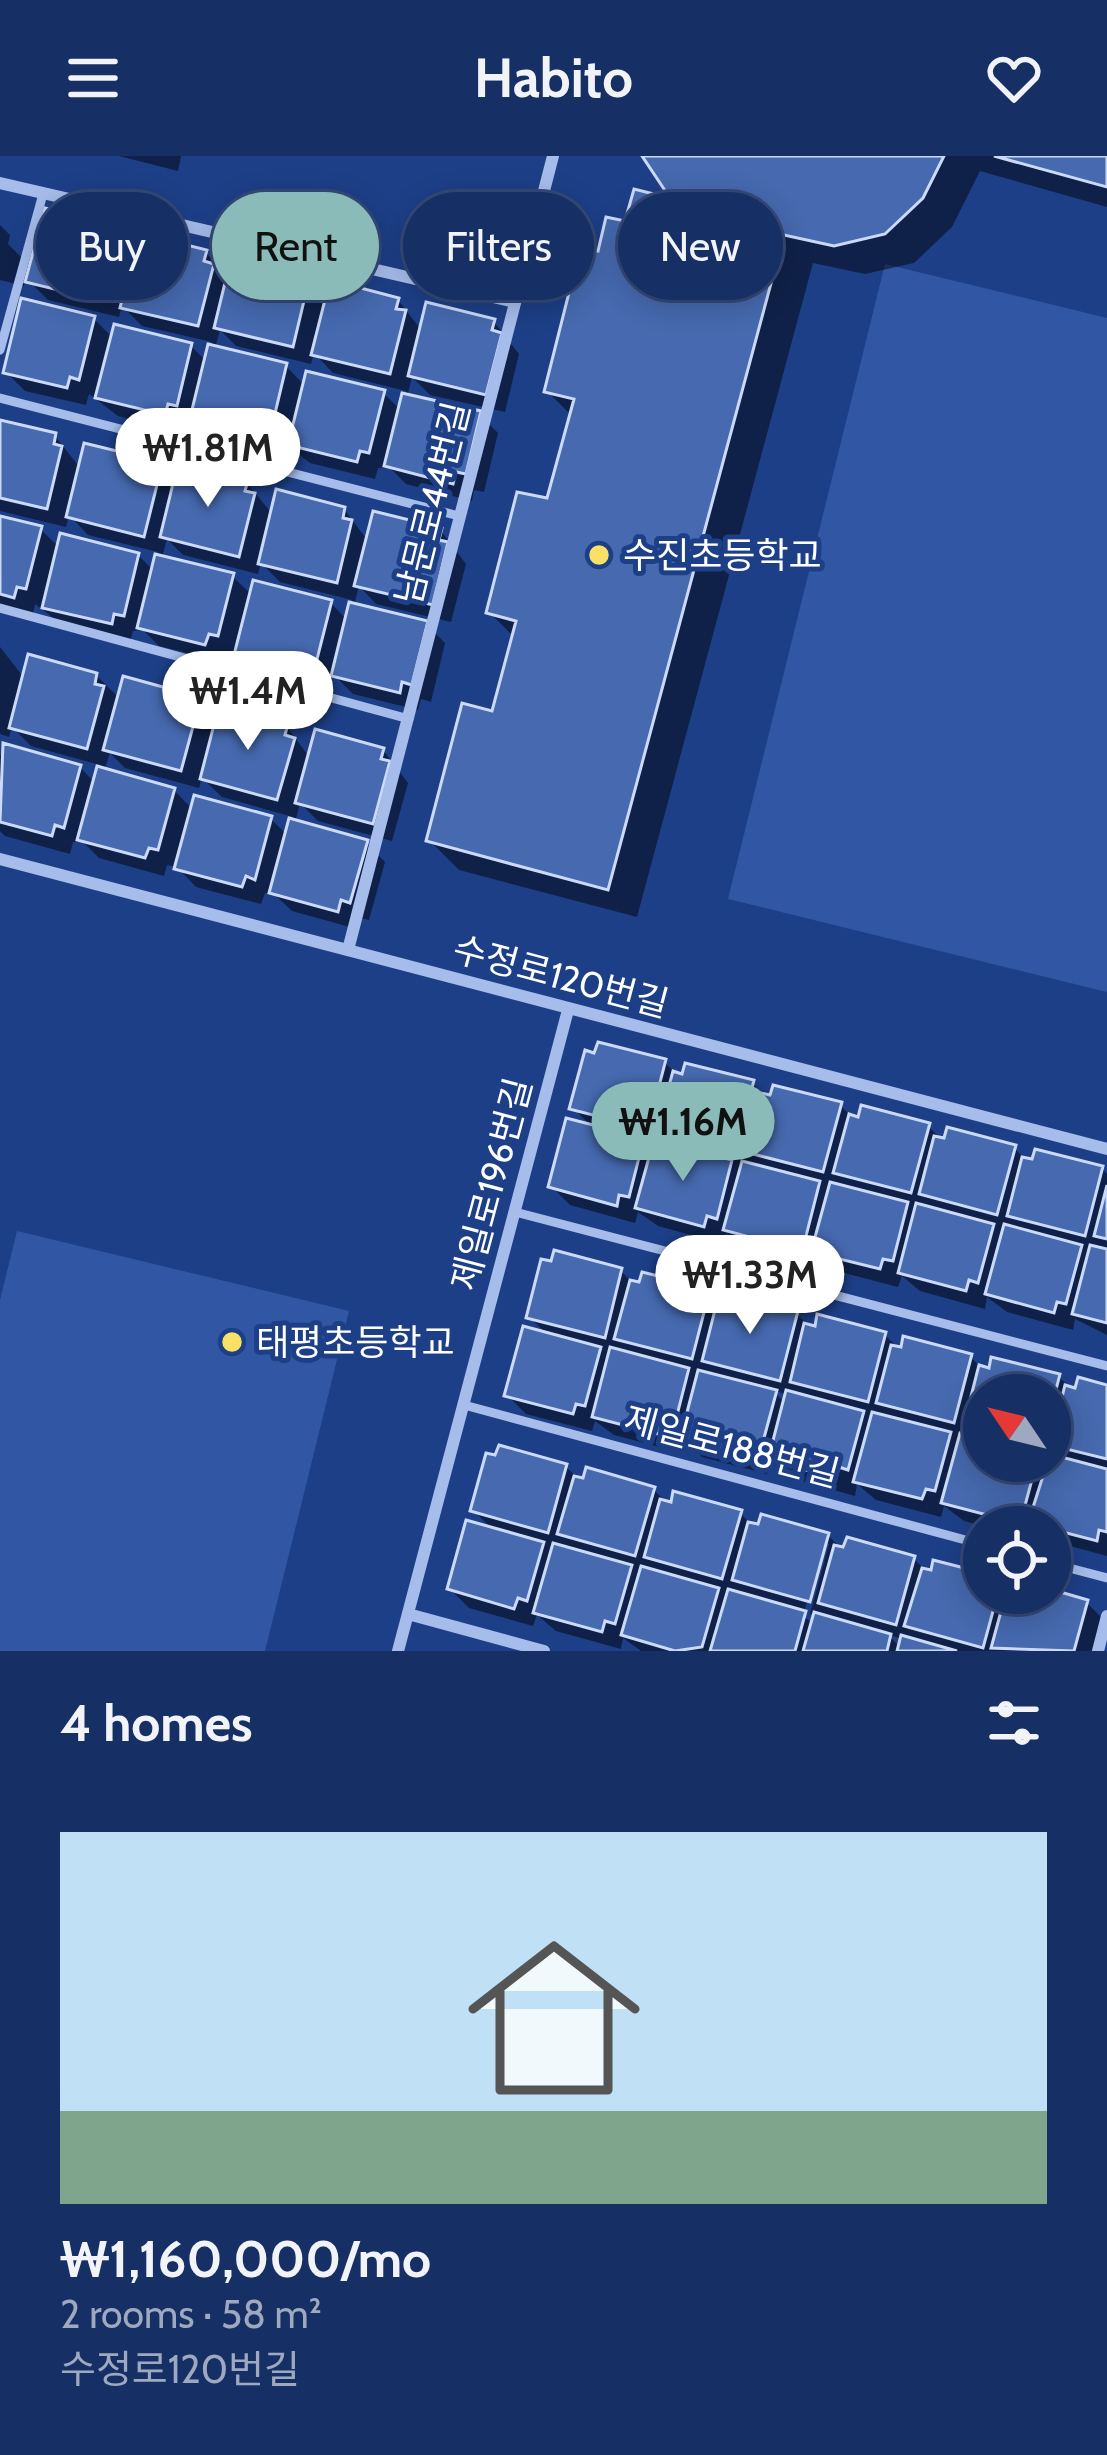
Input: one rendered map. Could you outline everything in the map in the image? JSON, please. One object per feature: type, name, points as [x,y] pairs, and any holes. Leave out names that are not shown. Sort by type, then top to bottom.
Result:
[{"type":"street","name":"남문로44번길","points":[[348,950],[553,156]]},
{"type":"street","points":[[0,183],[36,192]]},
{"type":"street","points":[[188,227],[515,302]]},
{"type":"street","name":"수정로120번길","points":[[0,859],[1107,1149]]},
{"type":"street","name":"제일로196번길","points":[[398,1651],[568,1010]]},
{"type":"street","points":[[408,1614],[544,1651]]},
{"type":"street","points":[[1098,1651],[1107,1616]]},
{"type":"lane","points":[[0,350],[36,222]]},
{"type":"lane","points":[[0,398],[459,516]]},
{"type":"lane","points":[[0,608],[409,719]]},
{"type":"lane","points":[[515,1212],[1107,1366]]},
{"type":"lane","name":"제일로188번길","points":[[464,1405],[963,1539]]},
{"type":"lane","points":[[1071,1569],[1107,1578]]},
{"type":"shaded area","points":[[885,264],[1107,318],[1107,992],[728,899]]},
{"type":"shaded area","points":[[17,1231],[349,1311],[265,1651],[0,1651],[0,1300]]},
{"type":"building","name":"수진초등학교","points":[[642,156],[944,156],[923,198],[885,234],[834,246],[784,235],[783,239],[783,192],[666,192]]},
{"type":"building","points":[[994,156],[1107,156],[1107,187]]},
{"type":"building","name":"수진초등학교","points":[[606,217],[618,220],[618,300],[767,300],[608,890],[426,841],[462,703],[492,711],[516,621],[486,613],[517,492],[547,498],[574,399],[544,392],[567,300],[594,300],[594,251],[598,251]]},
{"type":"building","points":[[36,241],[36,285],[25,282]]},
{"type":"building","points":[[188,245],[207,250],[204,261],[212,263],[212,272],[198,326],[120,308],[122,300],[188,300]]},
{"type":"building","points":[[379,293],[399,298],[396,309],[406,310],[390,374],[311,355],[325,300],[379,300]]},
{"type":"building","points":[[21,298],[95,316],[79,380],[70,377],[67,388],[3,373]]},
{"type":"building","points":[[221,300],[304,300],[293,347],[214,328]]},
{"type":"building","points":[[426,302],[495,319],[492,330],[502,333],[486,395],[408,376]]},
{"type":"building","points":[[114,324],[192,343],[177,406],[168,404],[165,415],[95,398]]},
{"type":"building","points":[[208,344],[287,363],[272,426],[262,424],[260,435],[190,418]]},
{"type":"building","points":[[306,371],[385,390],[369,453],[360,451],[357,462],[288,445]]},
{"type":"building","points":[[402,393],[481,411],[466,474],[456,472],[453,484],[384,466]]},
{"type":"building","points":[[0,420],[56,433],[54,444],[62,446],[47,509],[0,498]]},
{"type":"building","points":[[84,443],[154,460],[151,471],[160,473],[144,537],[66,517]]},
{"type":"building","points":[[178,463],[248,480],[245,491],[255,493],[239,557],[160,537]]},
{"type":"building","points":[[276,489],[345,507],[343,518],[352,520],[337,583],[258,564]]},
{"type":"building","points":[[373,511],[442,528],[439,540],[448,542],[433,605],[354,586]]},
{"type":"building","points":[[0,516],[42,526],[26,589],[17,587],[14,598],[0,594]]},
{"type":"building","points":[[60,533],[139,553],[124,616],[114,614],[112,624],[42,608]]},
{"type":"building","points":[[155,554],[234,573],[218,636],[209,634],[205,645],[137,628]]},
{"type":"building","points":[[253,580],[332,600],[316,663],[306,661],[304,672],[234,655]]},
{"type":"building","points":[[349,602],[428,621],[412,685],[402,682],[400,693],[331,676]]},
{"type":"building","points":[[28,654],[97,673],[95,684],[104,686],[87,749],[9,728]]},
{"type":"building","points":[[123,676],[192,695],[188,706],[198,708],[181,771],[103,750]]},
{"type":"building","points":[[219,705],[288,724],[285,735],[295,738],[277,800],[200,779]]},
{"type":"building","points":[[315,729],[384,748],[381,759],[390,761],[373,824],[295,803]]},
{"type":"building","points":[[3,743],[81,765],[64,828],[55,825],[52,836],[0,822]]},
{"type":"building","points":[[97,766],[175,788],[158,850],[149,848],[145,858],[77,840]]},
{"type":"building","points":[[194,795],[272,816],[255,880],[246,876],[242,887],[174,869]]},
{"type":"building","points":[[289,818],[368,840],[350,903],[341,900],[338,912],[269,893]]},
{"type":"building","points":[[598,1042],[666,1059],[648,1129],[569,1109],[585,1050],[594,1053]]},
{"type":"building","points":[[685,1063],[754,1080],[736,1151],[657,1130],[673,1071],[682,1074]]},
{"type":"building","points":[[773,1085],[842,1102],[823,1172],[745,1152],[761,1093],[770,1095]]},
{"type":"building","points":[[861,1105],[930,1123],[911,1193],[833,1173],[849,1114],[858,1117]]},
{"type":"building","points":[[566,1118],[644,1138],[629,1197],[619,1195],[617,1206],[548,1187]]},
{"type":"building","points":[[947,1127],[1016,1145],[997,1215],[919,1194],[934,1136],[944,1138]]},
{"type":"building","points":[[654,1139],[732,1160],[717,1219],[707,1216],[704,1227],[635,1208]]},
{"type":"building","points":[[1035,1149],[1103,1166],[1085,1236],[1007,1216],[1022,1157],[1032,1159]]},
{"type":"building","points":[[742,1161],[820,1181],[805,1240],[795,1237],[792,1248],[723,1230]]},
{"type":"building","points":[[830,1182],[908,1202],[893,1261],[883,1259],[880,1269],[811,1252]]},
{"type":"building","points":[[1107,1185],[1107,1239],[1094,1236]]},
{"type":"building","points":[[916,1203],[994,1224],[978,1283],[969,1280],[966,1291],[898,1273]]},
{"type":"building","points":[[1004,1224],[1082,1245],[1066,1304],[1057,1302],[1054,1313],[985,1294]]},
{"type":"building","points":[[1090,1245],[1107,1249],[1107,1323],[1072,1314]]},
{"type":"building","points":[[554,1250],[622,1268],[605,1338],[526,1318],[541,1259],[551,1261]]},
{"type":"building","points":[[642,1272],[710,1289],[692,1359],[614,1339],[630,1280],[639,1282]]},
{"type":"building","points":[[729,1293],[798,1311],[780,1381],[702,1361],[717,1302],[727,1304]]},
{"type":"building","points":[[817,1314],[886,1332],[868,1402],[790,1382],[804,1323],[815,1326]]},
{"type":"building","points":[[523,1326],[601,1347],[585,1406],[576,1404],[573,1414],[504,1396]]},
{"type":"building","points":[[903,1336],[972,1354],[963,1374],[954,1423],[876,1403],[891,1345],[901,1347]]},
{"type":"building","points":[[610,1347],[689,1368],[674,1427],[663,1424],[661,1435],[592,1417]]},
{"type":"building","points":[[991,1357],[1060,1374],[977,1374],[979,1365],[989,1368]]},
{"type":"building","points":[[698,1370],[777,1390],[761,1449],[751,1446],[748,1457],[680,1439]]},
{"type":"building","points":[[1078,1377],[1107,1385],[1107,1459],[1071,1450],[1071,1387],[1075,1388]]},
{"type":"building","points":[[786,1390],[864,1411],[848,1470],[839,1467],[836,1478],[768,1460]]},
{"type":"building","points":[[872,1412],[951,1432],[935,1491],[926,1489],[922,1499],[853,1482]]},
{"type":"building","points":[[960,1433],[963,1482],[1031,1482],[1025,1506],[963,1509],[941,1503]]},
{"type":"building","points":[[499,1445],[567,1464],[548,1533],[470,1511],[486,1453],[495,1455]]},
{"type":"building","points":[[1071,1460],[1107,1469],[1107,1532],[1099,1530],[1097,1541],[1071,1534],[1071,1506],[1033,1506],[1041,1482],[1071,1482]]},
{"type":"building","points":[[586,1467],[655,1487],[635,1556],[557,1534],[574,1476],[583,1478]]},
{"type":"building","points":[[673,1491],[742,1510],[722,1579],[644,1557],[660,1499],[671,1502]]},
{"type":"building","points":[[761,1514],[829,1533],[810,1602],[732,1580],[748,1522],[758,1524]]},
{"type":"building","points":[[466,1520],[544,1542],[527,1601],[518,1598],[514,1609],[447,1589]]},
{"type":"building","points":[[847,1537],[915,1556],[896,1625],[818,1603],[834,1545],[843,1547]]},
{"type":"building","points":[[553,1543],[632,1565],[615,1624],[605,1621],[602,1632],[533,1613]]},
{"type":"building","points":[[933,1560],[963,1568],[963,1614],[992,1614],[983,1648],[904,1626],[922,1568],[931,1570]]},
{"type":"building","points":[[641,1566],[719,1588],[702,1647],[675,1651],[621,1635]]},
{"type":"building","points":[[728,1589],[806,1611],[795,1651],[710,1651]]},
{"type":"building","points":[[1071,1595],[1088,1600],[1074,1651],[991,1648],[1000,1614],[1071,1614]]},
{"type":"building","points":[[814,1612],[891,1634],[887,1651],[803,1651]]},
{"type":"building","points":[[901,1635],[957,1651],[897,1651]]},
{"type":"place","name":"수진초등학교","points":[[599,555]]},
{"type":"place","name":"태평초등학교","points":[[232,1342]]}]
